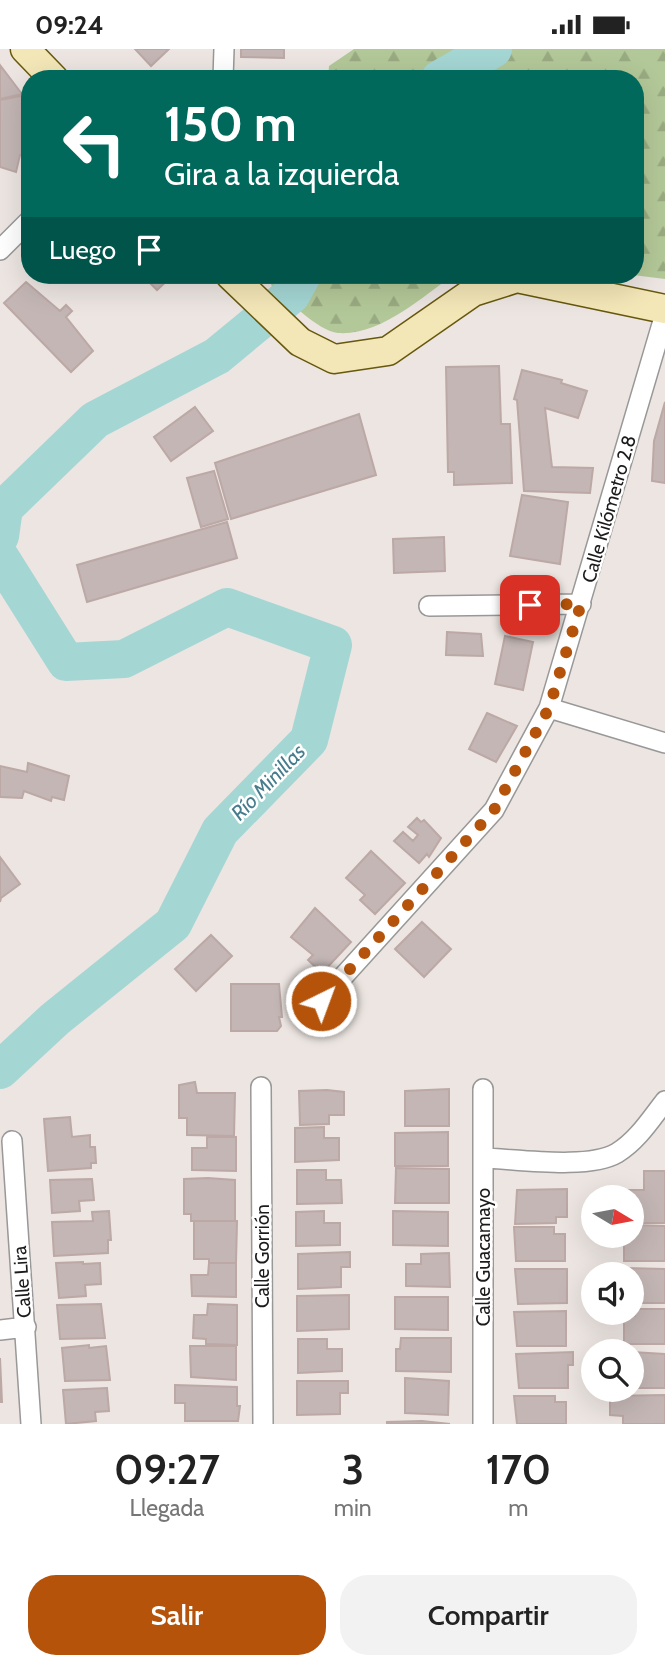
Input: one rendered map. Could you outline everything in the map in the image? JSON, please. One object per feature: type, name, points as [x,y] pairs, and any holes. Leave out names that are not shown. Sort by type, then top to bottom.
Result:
[{"type":"street","points":[[25,49],[45,70]]},
{"type":"street","points":[[223,70],[224,49]]},
{"type":"street","points":[[0,250],[21,229]]},
{"type":"street","points":[[239,284],[300,342],[334,359],[388,351],[473,292],[498,284]]},
{"type":"street","points":[[544,284],[665,311]]},
{"type":"street","name":"Calle Kilómetro 2.8","points":[[321,1001],[494,810],[549,708],[665,311]]},
{"type":"street","points":[[429,606],[581,604]]},
{"type":"street","points":[[549,708],[665,744]]},
{"type":"street","name":"Calle Gorrión","points":[[261,1087],[263,1424]]},
{"type":"street","name":"Calle Guacamayo","points":[[483,1089],[483,1424]]},
{"type":"street","points":[[483,1158],[586,1161],[616,1154],[643,1130],[665,1101]]},
{"type":"street","name":"Calle Lira","points":[[12,1141],[31,1424]]},
{"type":"street","points":[[0,1330],[26,1327]]},
{"type":"green space","points":[[354,49],[665,49],[665,279],[644,276],[644,70],[329,70],[329,66]]},
{"type":"green space","points":[[442,284],[385,322],[354,332],[338,333],[312,321],[271,285]]},
{"type":"building","points":[[135,49],[169,49],[151,66]]},
{"type":"building","points":[[241,49],[284,49],[284,58],[241,57]]},
{"type":"building","points":[[0,65],[21,94],[0,99]]},
{"type":"building","points":[[21,96],[21,155],[16,172],[0,167],[0,100]]},
{"type":"building","points":[[24,284],[28,284],[60,311],[66,305],[72,311],[66,317],[93,351],[71,372],[4,303]]},
{"type":"building","points":[[151,284],[163,284],[157,290]]},
{"type":"building","points":[[499,366],[501,424],[510,424],[512,483],[454,485],[454,472],[448,472],[446,367]]},
{"type":"building","points":[[522,370],[562,380],[561,383],[587,391],[578,418],[545,408],[552,467],[593,468],[590,493],[524,491],[517,400],[514,399]]},
{"type":"building","points":[[665,402],[665,483],[652,481],[654,441]]},
{"type":"building","points":[[195,407],[213,431],[171,461],[154,437]]},
{"type":"building","points":[[359,414],[376,475],[231,519],[215,463]]},
{"type":"building","points":[[214,471],[228,519],[201,527],[187,478]]},
{"type":"building","points":[[522,495],[568,502],[560,564],[510,556]]},
{"type":"building","points":[[227,522],[237,558],[87,602],[77,565]]},
{"type":"building","points":[[444,537],[445,571],[394,573],[393,539]]},
{"type":"building","points":[[447,632],[481,634],[483,656],[446,655]]},
{"type":"building","points":[[505,636],[533,642],[523,690],[495,684]]},
{"type":"building","points":[[487,713],[517,726],[496,762],[469,749]]},
{"type":"building","points":[[28,763],[69,776],[64,800],[52,797],[51,801],[24,791],[22,798],[0,797],[0,766],[27,772]]},
{"type":"building","points":[[417,818],[421,822],[424,820],[441,838],[429,857],[427,854],[419,863],[394,841],[403,832],[413,841],[418,835],[408,827]]},
{"type":"building","points":[[371,851],[405,883],[375,914],[360,900],[365,895],[346,878]]},
{"type":"building","points":[[0,857],[20,884],[1,898],[0,902]]},
{"type":"building","points":[[315,908],[351,942],[322,973],[308,960],[313,955],[291,937]]},
{"type":"building","points":[[422,922],[451,949],[424,977],[395,949]]},
{"type":"building","points":[[211,935],[232,956],[196,991],[175,969]]},
{"type":"building","points":[[231,984],[279,984],[282,1017],[279,1017],[281,1026],[277,1031],[231,1031]]},
{"type":"building","points":[[195,1082],[197,1093],[235,1093],[234,1136],[187,1135],[187,1118],[179,1118],[179,1085]]},
{"type":"building","points":[[449,1089],[449,1126],[405,1126],[405,1091]]},
{"type":"building","points":[[299,1091],[344,1092],[344,1115],[329,1115],[329,1124],[300,1125]]},
{"type":"building","points":[[70,1117],[72,1137],[90,1135],[90,1147],[95,1147],[96,1163],[91,1163],[91,1168],[48,1171],[44,1119]]},
{"type":"building","points":[[324,1127],[324,1138],[339,1138],[339,1160],[295,1162],[295,1128]]},
{"type":"building","points":[[448,1132],[448,1166],[395,1166],[395,1133]]},
{"type":"building","points":[[207,1137],[236,1137],[236,1171],[192,1170],[192,1148],[207,1148]]},
{"type":"building","points":[[396,1168],[449,1169],[449,1203],[395,1203]]},
{"type":"building","points":[[297,1170],[326,1170],[326,1180],[341,1180],[342,1203],[297,1204]]},
{"type":"building","points":[[644,1171],[665,1171],[665,1223],[644,1223]]},
{"type":"building","points":[[92,1179],[94,1200],[79,1201],[80,1211],[52,1213],[50,1180]]},
{"type":"building","points":[[184,1179],[235,1180],[235,1221],[191,1221],[191,1214],[184,1214]]},
{"type":"building","points":[[567,1189],[567,1217],[556,1217],[556,1223],[515,1224],[517,1190]]},
{"type":"building","points":[[109,1211],[111,1240],[108,1240],[108,1253],[54,1256],[52,1222],[93,1221],[92,1212]]},
{"type":"building","points":[[324,1211],[324,1223],[340,1223],[340,1245],[296,1246],[296,1212]]},
{"type":"building","points":[[393,1211],[448,1212],[448,1246],[393,1245]]},
{"type":"building","points":[[194,1221],[237,1221],[236,1263],[209,1263],[209,1259],[194,1259]]},
{"type":"building","points":[[644,1225],[665,1226],[665,1261],[624,1261],[624,1248],[644,1248]]},
{"type":"building","points":[[514,1227],[554,1227],[554,1234],[565,1234],[565,1261],[516,1261]]},
{"type":"building","points":[[350,1252],[350,1267],[341,1267],[341,1287],[298,1289],[298,1254]]},
{"type":"building","points":[[449,1253],[450,1287],[406,1286],[406,1264],[421,1264],[421,1254]]},
{"type":"building","points":[[56,1263],[100,1263],[101,1284],[85,1285],[86,1296],[59,1298]]},
{"type":"building","points":[[209,1263],[236,1263],[236,1297],[192,1296],[191,1275],[208,1275]]},
{"type":"building","points":[[644,1268],[665,1269],[665,1303],[644,1303]]},
{"type":"building","points":[[515,1269],[567,1269],[567,1303],[518,1304]]},
{"type":"building","points":[[349,1295],[349,1329],[297,1331],[297,1296]]},
{"type":"building","points":[[395,1297],[448,1297],[448,1330],[395,1329]]},
{"type":"building","points":[[101,1304],[105,1338],[60,1339],[57,1305]]},
{"type":"building","points":[[208,1304],[237,1305],[237,1345],[206,1344],[206,1339],[193,1338],[194,1315],[207,1315]]},
{"type":"building","points":[[644,1309],[665,1309],[665,1344],[644,1344],[644,1339],[624,1339],[624,1325],[644,1325]]},
{"type":"building","points":[[566,1311],[566,1346],[517,1346],[514,1312]]},
{"type":"building","points":[[401,1338],[451,1338],[451,1372],[396,1371],[396,1349],[400,1349]]},
{"type":"building","points":[[298,1339],[327,1339],[327,1349],[342,1349],[342,1371],[298,1373]]},
{"type":"building","points":[[89,1345],[89,1348],[106,1346],[110,1380],[65,1381],[62,1348]]},
{"type":"building","points":[[190,1346],[236,1346],[236,1380],[191,1377]]},
{"type":"building","points":[[573,1352],[573,1365],[568,1365],[568,1388],[519,1388],[516,1354]]},
{"type":"building","points":[[644,1353],[665,1354],[665,1388],[644,1388]]},
{"type":"building","points":[[0,1358],[2,1402],[0,1402]]},
{"type":"building","points":[[405,1378],[449,1381],[448,1415],[405,1413]]},
{"type":"building","points":[[297,1381],[348,1381],[348,1393],[340,1393],[340,1414],[297,1415]]},
{"type":"building","points":[[175,1385],[237,1387],[237,1406],[240,1406],[238,1421],[185,1421],[185,1403],[175,1403]]},
{"type":"building","points":[[107,1388],[109,1411],[95,1412],[96,1421],[66,1424],[63,1390]]},
{"type":"building","points":[[644,1395],[665,1395],[665,1424],[623,1424],[623,1416],[610,1415],[610,1402],[644,1402]]},
{"type":"building","points":[[514,1396],[555,1396],[555,1402],[566,1402],[566,1424],[517,1424]]},
{"type":"building","points":[[422,1421],[450,1424],[387,1424],[387,1422]]},
{"type":"waterway","name":"Río Minillas","points":[[456,70],[493,49]]},
{"type":"waterway","name":"Río Minillas","points":[[0,536],[4,508],[95,420],[217,356],[291,295],[297,284]]},
{"type":"waterway","name":"Río Minillas","points":[[0,557],[66,662],[124,659],[227,607],[333,645],[309,740],[220,831],[173,924],[55,1019],[0,1070]]},
{"type":"route","points":[[321,1001],[494,810],[549,708],[581,604],[530,605]]}]
